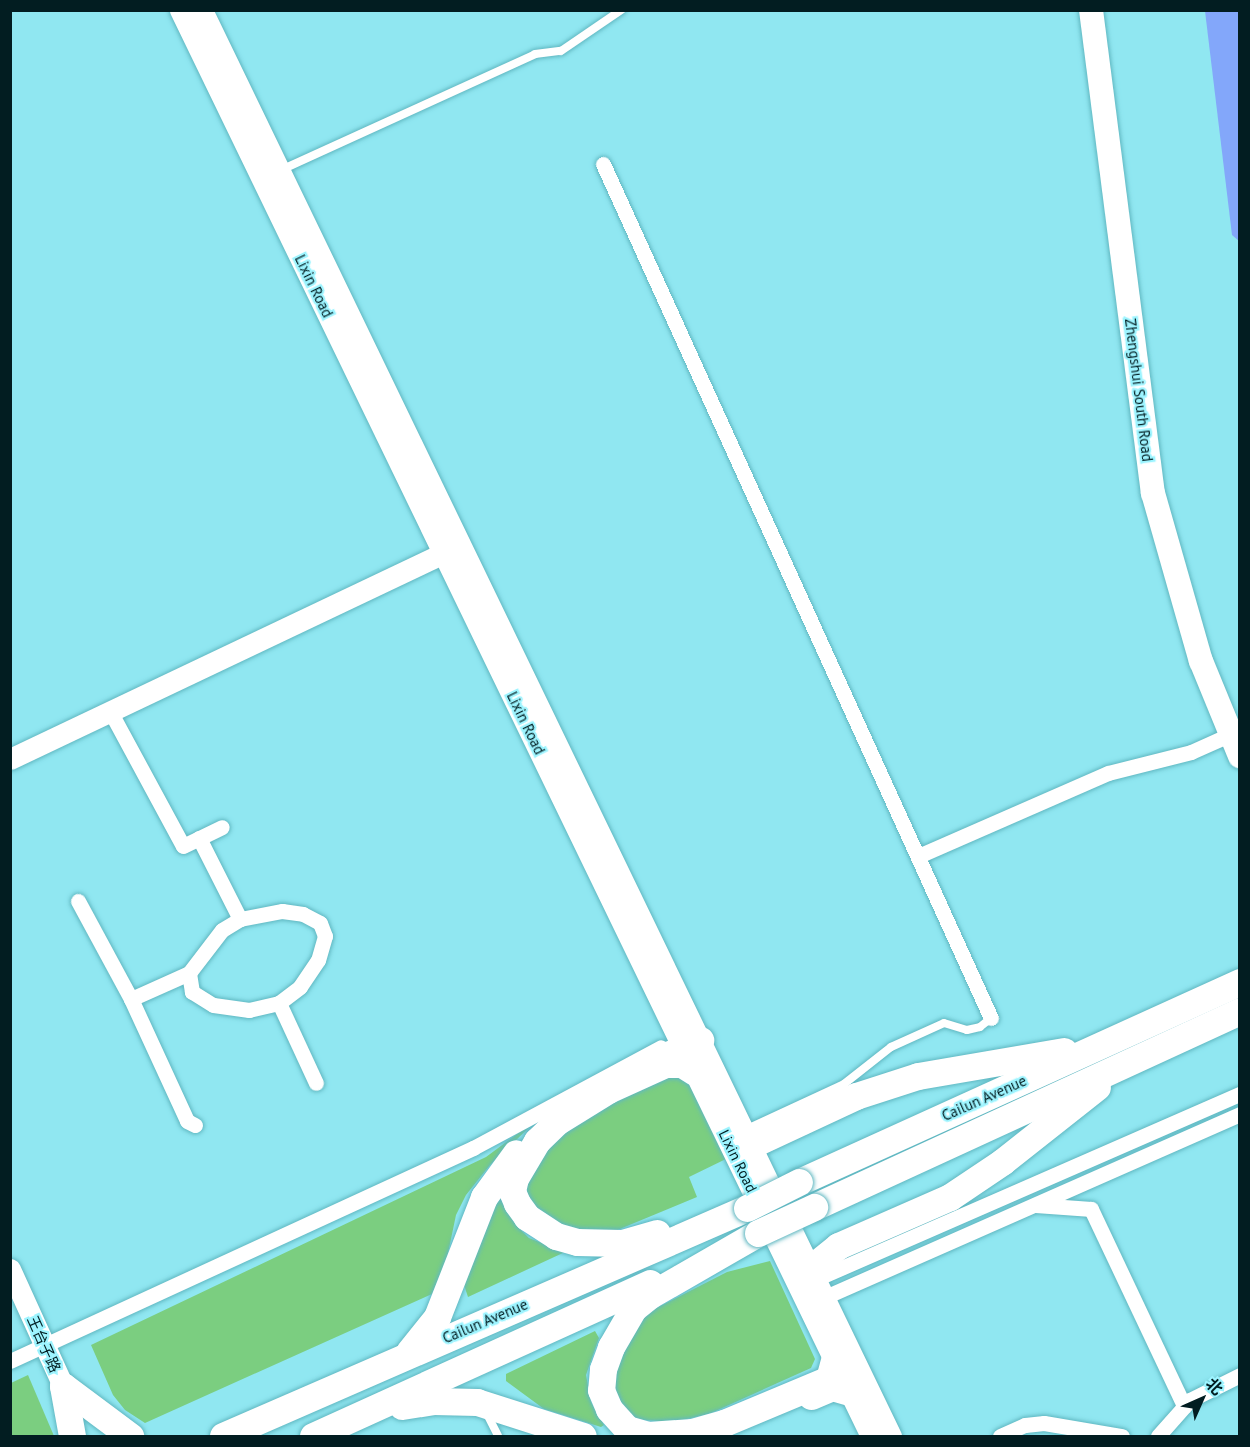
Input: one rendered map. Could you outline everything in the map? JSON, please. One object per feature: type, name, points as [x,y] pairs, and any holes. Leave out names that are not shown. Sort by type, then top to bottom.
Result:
[{"type":"highway","points":[[1175,1025],[1239,982]]},
{"type":"highway","points":[[1175,1025],[1239,1011]]},
{"type":"highway","name":"Cailun Avenue","points":[[223,1437],[407,1354],[747,1208],[799,1182],[1104,1044],[1175,1025]]},
{"type":"highway","name":"Cailun Avenue","points":[[758,1233],[1132,1059],[1175,1025]]},
{"type":"highway","points":[[407,1354],[437,1317],[484,1197],[531,1136],[608,1084],[688,1042]]},
{"type":"highway","points":[[747,1138],[856,1096],[918,1076],[1104,1044]]},
{"type":"highway","points":[[817,1281],[837,1246],[950,1197],[1002,1162],[1132,1059]]},
{"type":"highway","points":[[695,1072],[682,1064],[665,1064],[608,1090],[558,1120],[522,1162],[512,1191],[517,1203],[539,1227],[577,1242],[621,1243],[747,1208]]},
{"type":"highway","points":[[758,1233],[650,1295],[633,1309],[603,1369],[601,1390],[609,1409],[627,1429],[648,1435],[692,1432],[724,1423],[829,1379],[834,1360]]},
{"type":"highway","points":[[313,1437],[758,1233]]},
{"type":"highway","points":[[63,1386],[72,1437]]},
{"type":"highway","points":[[63,1386],[130,1437]]},
{"type":"highway","points":[[700,1437],[832,1387],[849,1392]]},
{"type":"highway","points":[[369,1412],[444,1400],[491,1407],[583,1437]]},
{"type":"main road","name":"Lixin Road","points":[[180,10],[443,553],[688,1042],[747,1138],[891,1437]]},
{"type":"main road","name":"Lixin Road","points":[[202,10],[280,171],[688,1042],[695,1072],[871,1437]]},
{"type":"main road","name":"Zhengshui South Road","points":[[1091,10],[1153,494],[1184,610],[1234,726]]},
{"type":"main road","name":"Zhengshui South Road","points":[[1107,10],[1164,486],[1197,606],[1234,726],[1239,756]]},
{"type":"main road","points":[[10,759],[443,553]]},
{"type":"main road","name":"王台子路","points":[[10,1269],[63,1386]]},
{"type":"street","points":[[603,164],[991,1018]]},
{"type":"street","points":[[110,711],[183,846],[222,827]]},
{"type":"street","points":[[918,856],[1108,773],[1191,752],[1234,726]]},
{"type":"street","points":[[199,838],[240,919]]},
{"type":"street","points":[[78,901],[131,999],[187,1121],[195,1125]]},
{"type":"street","points":[[131,999],[189,974],[222,930],[240,919],[282,910],[303,914],[320,923],[325,936],[318,960],[300,987],[279,1003],[249,1010],[213,1005],[192,993],[189,974]]},
{"type":"street","points":[[279,1003],[316,1083]]},
{"type":"street","points":[[10,1361],[473,1148],[688,1042]]},
{"type":"street","points":[[817,1281],[1239,1094]]},
{"type":"street","points":[[817,1281],[1033,1205],[1239,1114]]},
{"type":"street","points":[[1033,1205],[1091,1209],[1184,1406]]},
{"type":"street","points":[[1158,1437],[1184,1406],[1201,1391],[1239,1375]]},
{"type":"street","points":[[1000,1437],[1025,1425],[1044,1422],[1122,1437]]},
{"type":"lane","points":[[280,171],[535,54],[561,51],[621,10]]},
{"type":"lane","points":[[747,1138],[844,1084],[902,1042],[944,1023],[967,1030],[980,1027],[991,1018]]},
{"type":"lane","points":[[491,1407],[488,1416],[498,1437]]},
{"type":"green space","points":[[688,1073],[728,1158],[689,1177],[697,1197],[603,1236],[587,1236],[546,1218],[532,1203],[524,1191],[537,1150],[642,1079]]},
{"type":"green space","points":[[540,1117],[490,1165],[466,1195],[456,1215],[446,1263],[432,1294],[145,1423],[125,1410],[113,1395],[91,1345],[486,1157]]},
{"type":"green space","points":[[501,1197],[517,1226],[529,1238],[565,1252],[468,1297],[464,1285],[470,1258],[482,1223]]},
{"type":"green space","points":[[770,1261],[815,1359],[811,1368],[709,1414],[673,1422],[631,1419],[611,1393],[616,1356],[635,1319],[727,1272]]},
{"type":"green space","points":[[595,1331],[599,1338],[586,1375],[591,1402],[604,1425],[601,1427],[544,1409],[506,1381],[506,1374]]},
{"type":"green space","points":[[28,1375],[54,1436],[11,1436],[11,1383]]},
{"type":"water","points":[[1205,11],[1239,11],[1239,241],[1232,235]]}]
